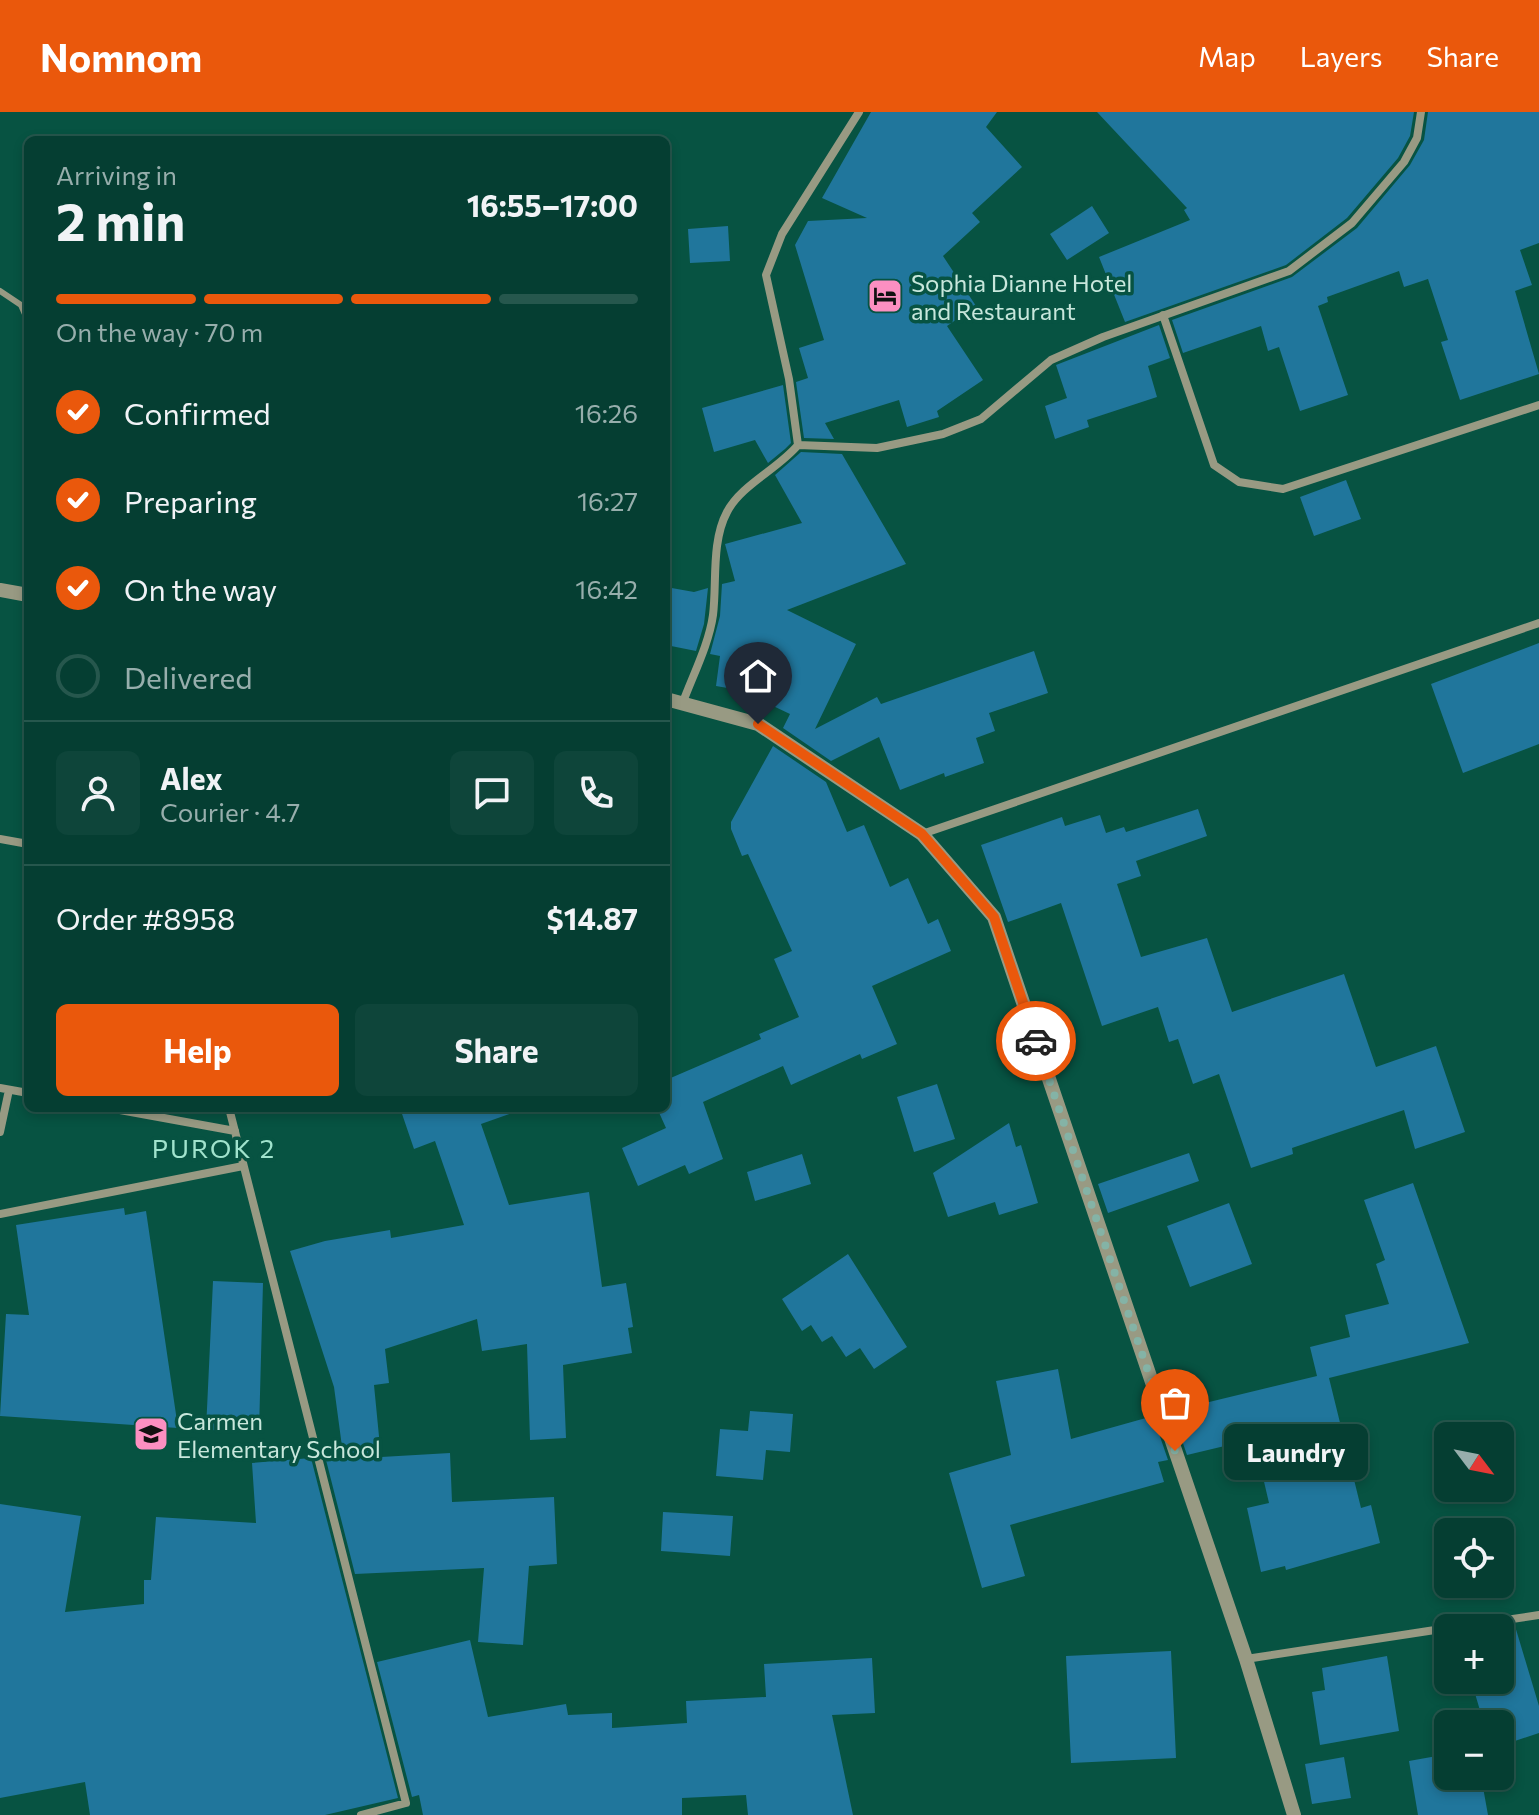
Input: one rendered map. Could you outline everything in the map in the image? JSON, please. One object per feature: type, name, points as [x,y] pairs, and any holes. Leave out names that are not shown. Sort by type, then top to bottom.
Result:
[{"type":"street","points":[[683,702],[712,618],[715,560],[727,512],[755,483],[784,462],[798,445],[789,379],[766,275],[782,234],[859,112]]},
{"type":"street","points":[[798,445],[877,448],[943,434],[981,419],[1051,360],[1163,315],[1289,271],[1352,223],[1404,162],[1417,138],[1421,112]]},
{"type":"street","points":[[1163,315],[1214,465],[1239,482],[1283,489],[1539,405]]},
{"type":"street","points":[[0,590],[24,594]]},
{"type":"street","points":[[922,834],[1539,623]]},
{"type":"street","points":[[670,700],[758,724],[922,834],[994,917],[1246,1659],[1294,1815]]},
{"type":"street","points":[[0,839],[24,843]]},
{"type":"street","points":[[0,1132],[4,1089],[24,1092]]},
{"type":"street","points":[[131,1112],[235,1131]]},
{"type":"street","points":[[230,1112],[406,1803],[361,1815]]},
{"type":"street","points":[[0,1214],[243,1166]]},
{"type":"street","points":[[1514,1619],[1539,1615]]},
{"type":"street","points":[[1246,1659],[1434,1630]]},
{"type":"lane","points":[[0,291],[21,305],[24,312]]},
{"type":"building","points":[[871,112],[997,112],[986,127],[1022,167],[972,213],[980,222],[943,256],[976,306],[947,326],[983,380],[937,411],[939,417],[907,427],[899,400],[825,423],[834,439],[804,438],[796,382],[808,378],[799,348],[824,340],[795,245],[808,221],[867,218],[822,198]]},
{"type":"building","points":[[1097,112],[1414,112],[1410,136],[1398,158],[1347,218],[1286,265],[1125,322],[1099,257],[1190,220],[1184,210],[1187,208]]},
{"type":"building","points":[[1428,112],[1539,112],[1539,243],[1520,250],[1532,285],[1515,291],[1539,374],[1460,400],[1441,342],[1448,340],[1428,279],[1404,287],[1399,271],[1327,297],[1328,302],[1318,306],[1348,395],[1300,411],[1279,347],[1268,351],[1261,326],[1183,353],[1172,320],[1292,277],[1357,228],[1410,165],[1424,140]]},
{"type":"building","points":[[1092,206],[1109,233],[1067,260],[1050,234]]},
{"type":"building","points":[[728,226],[730,261],[690,263],[688,229]]},
{"type":"building","points":[[1159,325],[1170,358],[1148,366],[1157,397],[1087,420],[1089,427],[1055,439],[1045,406],[1067,398],[1056,365]]},
{"type":"building","points":[[783,385],[791,443],[785,449],[768,463],[755,440],[714,452],[702,408]]},
{"type":"building","points":[[801,452],[842,454],[906,564],[787,610],[856,644],[815,729],[877,697],[881,704],[1034,651],[1048,693],[989,713],[995,731],[976,738],[984,763],[945,777],[944,773],[900,790],[879,737],[831,761],[783,728],[790,714],[739,690],[716,686],[720,656],[710,654],[720,616],[722,584],[735,581],[725,544],[802,523],[775,475]]},
{"type":"building","points":[[1346,480],[1361,519],[1314,536],[1300,497]]},
{"type":"building","points":[[670,588],[694,592],[708,588],[704,624],[696,651],[670,646]]},
{"type":"building","points":[[1539,643],[1539,744],[1463,773],[1431,684]]},
{"type":"building","points":[[773,746],[826,782],[847,832],[864,825],[890,887],[908,878],[928,924],[938,919],[951,951],[872,986],[897,1044],[862,1059],[860,1054],[791,1085],[783,1066],[703,1102],[723,1159],[689,1174],[685,1165],[638,1186],[622,1148],[666,1128],[659,1112],[670,1112],[670,1078],[761,1039],[759,1034],[799,1017],[774,959],[792,951],[748,854],[742,856],[731,822]]},
{"type":"building","points":[[1198,809],[1207,836],[1136,861],[1141,876],[1117,884],[1141,957],[1207,938],[1232,1012],[1344,974],[1376,1067],[1436,1046],[1465,1132],[1415,1149],[1404,1110],[1292,1148],[1293,1154],[1251,1168],[1219,1074],[1193,1084],[1178,1039],[1169,1042],[1158,1007],[1102,1026],[1061,903],[1008,922],[981,845],[1062,817],[1065,826],[1100,815],[1106,833],[1124,827],[1126,832]]},
{"type":"building","points":[[937,1084],[955,1139],[914,1152],[897,1097]]},
{"type":"building","points":[[401,1112],[515,1112],[481,1124],[509,1205],[589,1192],[602,1287],[626,1283],[633,1327],[628,1328],[632,1353],[563,1365],[566,1438],[530,1440],[527,1344],[482,1351],[477,1319],[385,1349],[389,1383],[374,1385],[381,1457],[450,1453],[452,1502],[554,1497],[557,1564],[529,1566],[523,1645],[478,1642],[484,1568],[355,1574],[325,1456],[343,1454],[334,1387],[290,1251],[325,1241],[390,1230],[391,1238],[464,1225],[435,1141],[414,1149]]},
{"type":"building","points":[[1009,1123],[1016,1147],[1021,1145],[1038,1203],[999,1215],[995,1202],[948,1217],[933,1173]]},
{"type":"building","points":[[1189,1153],[1199,1181],[1108,1213],[1098,1184]]},
{"type":"building","points":[[802,1154],[811,1184],[755,1201],[747,1172]]},
{"type":"building","points":[[1413,1183],[1469,1343],[1329,1378],[1361,1508],[1371,1505],[1380,1543],[1286,1570],[1285,1566],[1261,1572],[1247,1508],[1269,1503],[1254,1439],[1187,1455],[1172,1411],[1317,1376],[1310,1347],[1350,1337],[1345,1315],[1389,1304],[1376,1264],[1385,1260],[1364,1200]]},
{"type":"building","points":[[1229,1203],[1252,1264],[1190,1287],[1167,1226]]},
{"type":"building","points":[[124,1208],[125,1215],[146,1211],[178,1428],[0,1416],[6,1314],[29,1315],[16,1225]]},
{"type":"building","points":[[848,1254],[907,1347],[874,1369],[860,1348],[846,1357],[832,1336],[822,1342],[811,1325],[802,1331],[782,1299]]},
{"type":"building","points":[[213,1281],[263,1283],[259,1431],[206,1430]]},
{"type":"building","points":[[1058,1369],[1071,1439],[1153,1416],[1168,1460],[1158,1462],[1164,1482],[1010,1525],[1025,1576],[982,1588],[949,1473],[1011,1455],[996,1381]]},
{"type":"building","points":[[750,1411],[793,1414],[790,1452],[766,1450],[763,1480],[716,1476],[720,1429],[748,1431]]},
{"type":"building","points":[[311,1458],[398,1798],[325,1815],[90,1815],[85,1782],[0,1798],[0,1504],[81,1516],[65,1612],[144,1604],[144,1580],[151,1580],[156,1517],[256,1523],[252,1463]]},
{"type":"building","points":[[663,1512],[733,1516],[730,1556],[661,1551]]},
{"type":"building","points":[[1514,1626],[1539,1706],[1539,1733],[1514,1741],[1514,1710],[1480,1710],[1475,1694],[1514,1694]]},
{"type":"building","points":[[470,1640],[488,1717],[566,1704],[568,1715],[612,1713],[612,1728],[687,1723],[686,1701],[766,1697],[764,1664],[872,1658],[875,1713],[832,1715],[853,1815],[748,1815],[746,1795],[682,1798],[682,1815],[423,1815],[419,1795],[412,1797],[377,1662]]},
{"type":"building","points":[[1171,1651],[1176,1758],[1071,1763],[1066,1656]]},
{"type":"building","points":[[1387,1656],[1399,1731],[1320,1745],[1312,1692],[1325,1690],[1322,1668]]},
{"type":"building","points":[[1344,1757],[1351,1798],[1312,1804],[1305,1764]]},
{"type":"building","points":[[1434,1757],[1434,1790],[1484,1790],[1488,1815],[1418,1815],[1409,1761]]},
{"type":"way so far","points":[[1036,1041],[1175,1451]]},
{"type":"place","name":"Sophia Dianne Hotel and Restaurant","points":[[885,296]]},
{"type":"place","name":"Carmen Elementary School","points":[[151,1434]]},
{"type":"place","name":"Laundry","points":[[1175,1451]]},
{"type":"district","name":"PUROK 2","points":[[214,1147]]},
{"type":"route","points":[[758,724],[922,834],[994,917],[1036,1041]]}]
